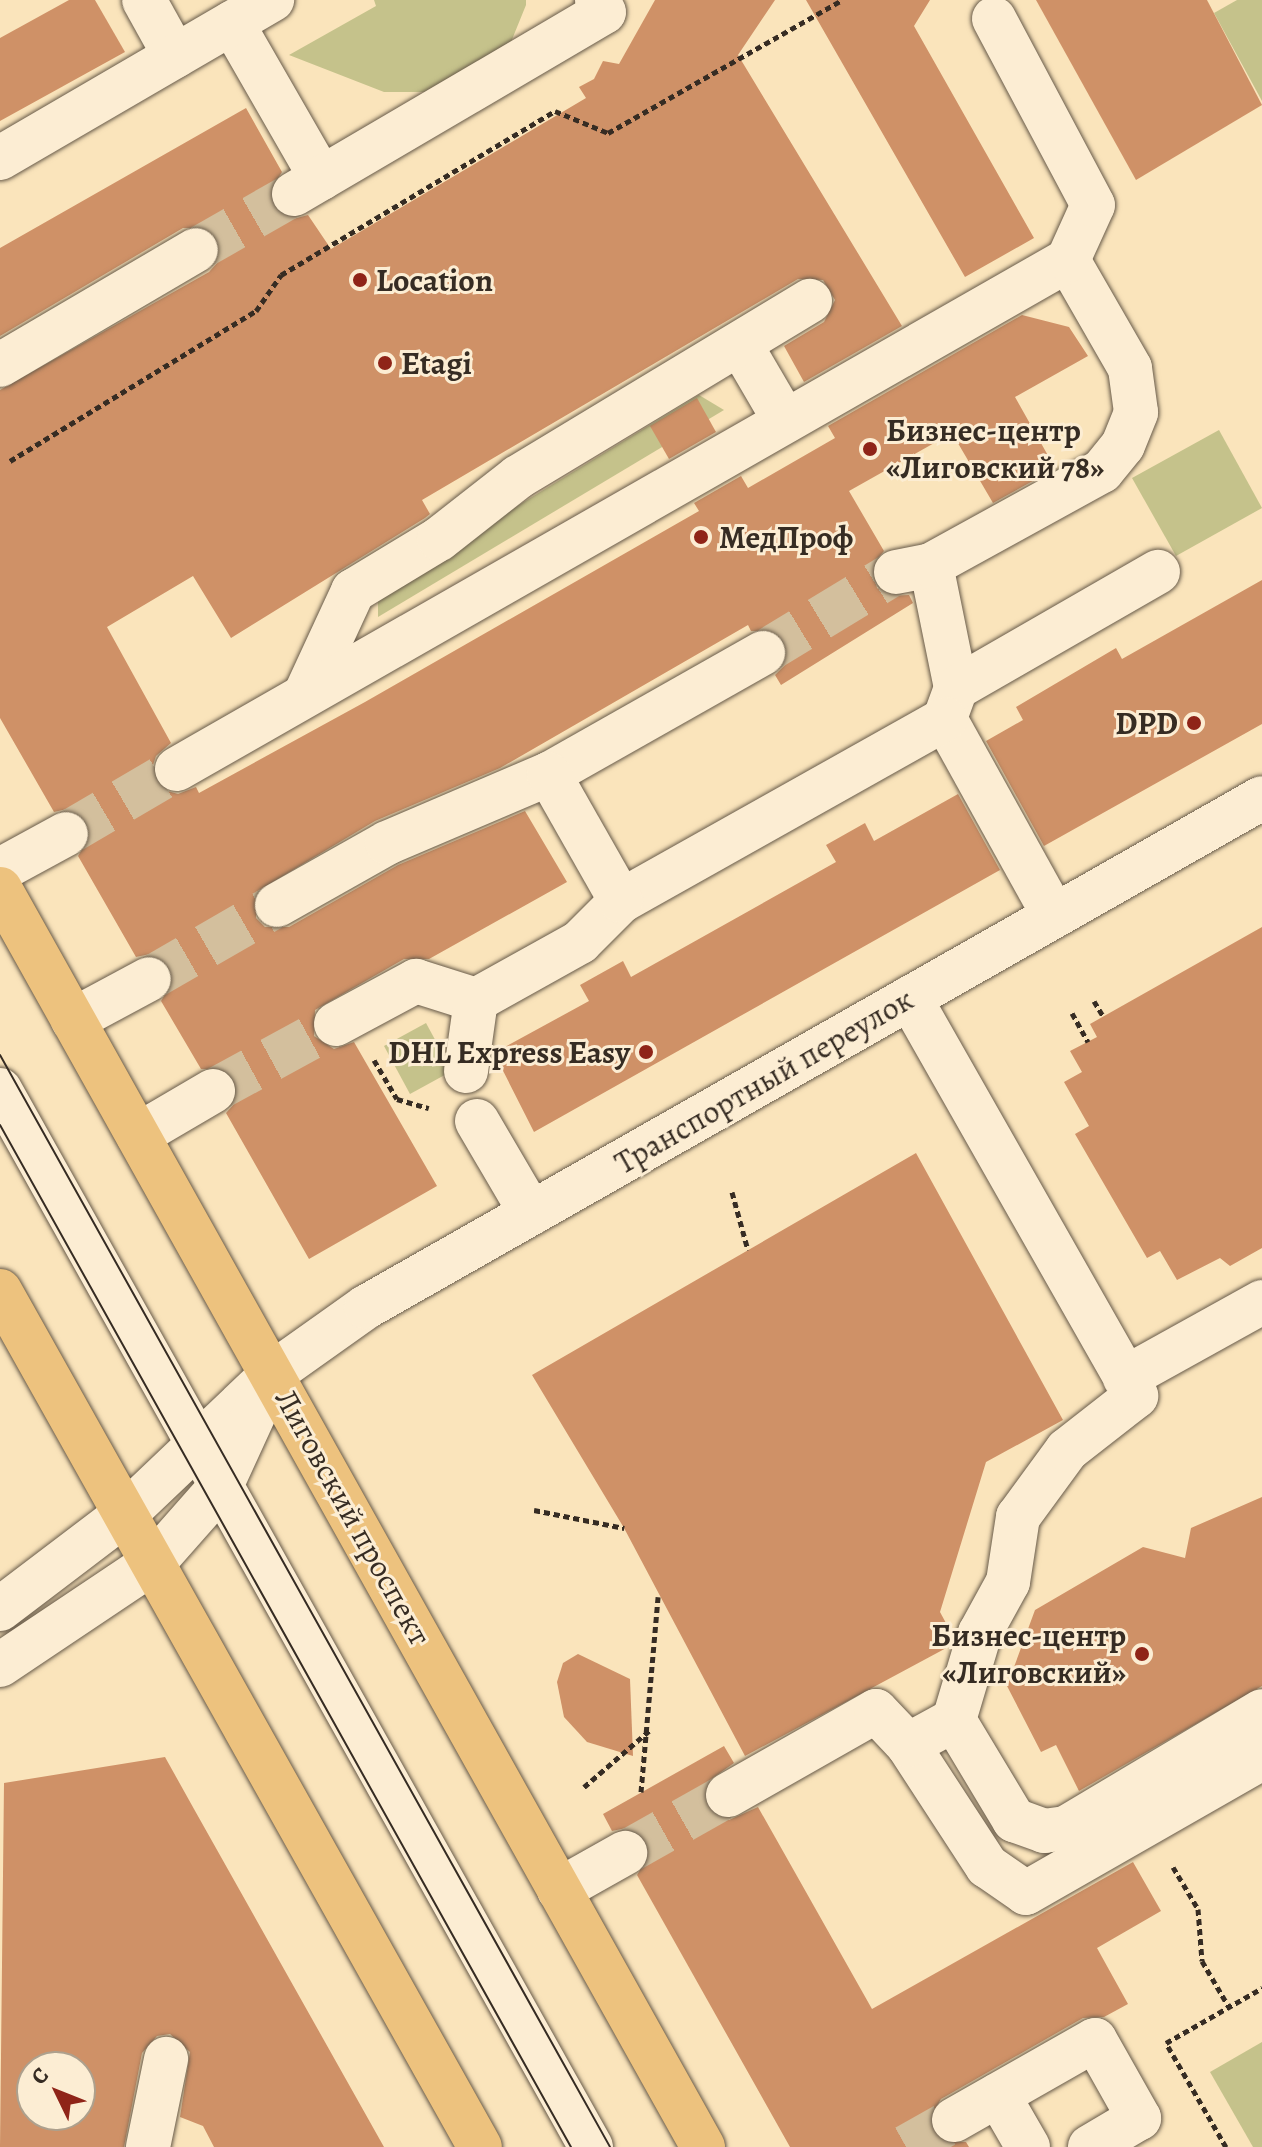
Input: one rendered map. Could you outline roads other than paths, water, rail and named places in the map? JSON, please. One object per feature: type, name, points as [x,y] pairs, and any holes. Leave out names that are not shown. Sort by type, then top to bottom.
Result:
[{"type":"main road","name":"Лиговский проспект","points":[[0,889],[703,2147]]},
{"type":"main road","points":[[0,1291],[480,2147]]},
{"type":"street","points":[[144,0],[175,56]]},
{"type":"street","points":[[0,158],[272,0]]},
{"type":"street","points":[[232,23],[308,186],[604,12],[597,0]]},
{"type":"street","points":[[177,769],[1068,260],[1093,205],[994,19]]},
{"type":"street","points":[[0,365],[196,250]]},
{"type":"street","points":[[1054,916],[950,704],[914,568],[1102,471],[1123,445],[1136,412],[1130,368],[1068,260]]},
{"type":"street","points":[[305,695],[353,591],[439,539],[518,477],[810,301]]},
{"type":"street","points":[[740,344],[785,421]]},
{"type":"street","points":[[343,1021],[416,981],[476,1000],[580,942],[621,901],[950,704],[1158,572]]},
{"type":"street","points":[[277,905],[387,843],[549,774],[763,653]]},
{"type":"street","points":[[549,774],[621,901]]},
{"type":"street","name":"Транспортный переулок","points":[[0,1609],[125,1514],[273,1373],[366,1307],[1262,798]]},
{"type":"street","points":[[0,870],[66,834]]},
{"type":"street","points":[[73,1020],[149,979]]},
{"type":"street","points":[[908,1745],[954,1720],[980,1633],[1008,1582],[1018,1517],[1067,1450],[1136,1396],[910,998]]},
{"type":"street","points":[[466,1071],[476,1000]]},
{"type":"street","points":[[0,1090],[591,2147]]},
{"type":"street","points":[[138,1135],[213,1091]]},
{"type":"street","points":[[477,1121],[531,1213]]},
{"type":"street","points":[[1125,1378],[1262,1302]]},
{"type":"street","name":"Транспортный переулок","points":[[0,1665],[154,1562],[221,1486],[273,1373]]},
{"type":"street","points":[[728,1795],[876,1711],[908,1745],[987,1866],[1026,1893],[1262,1758]]},
{"type":"street","points":[[954,1720],[1014,1820],[1044,1831],[1066,1828],[1262,1711]]},
{"type":"street","points":[[559,1890],[625,1853]]},
{"type":"street","points":[[954,2120],[1095,2040],[1139,2118],[1090,2147]]},
{"type":"street","points":[[148,2147],[166,2059]]},
{"type":"street","points":[[998,2095],[1028,2147]]},
{"type":"tunnel","points":[[196,250],[294,194]]},
{"type":"tunnel","points":[[763,653],[896,572]]},
{"type":"tunnel","points":[[66,834],[177,769]]},
{"type":"tunnel","points":[[149,979],[277,905]]},
{"type":"tunnel","points":[[213,1091],[336,1024]]},
{"type":"tunnel","points":[[625,1853],[728,1795]]},
{"type":"tunnel","points":[[906,2147],[954,2120]]},
{"type":"tram line","points":[[0,1055],[610,2147]]},
{"type":"tram line","points":[[0,1125],[571,2147]]},
{"type":"place","name":"Location","points":[[360,280]]},
{"type":"place","name":"Etagi","points":[[385,363]]},
{"type":"place","name":"Бизнес-центр «Лиговский 78»","points":[[870,449]]},
{"type":"place","name":"МедПроф","points":[[701,537]]},
{"type":"place","name":"DPD","points":[[1194,723]]},
{"type":"place","name":"DHL Express Easy","points":[[646,1052]]},
{"type":"place","name":"Бизнес-центр «Лиговский»","points":[[1142,1654]]}]
